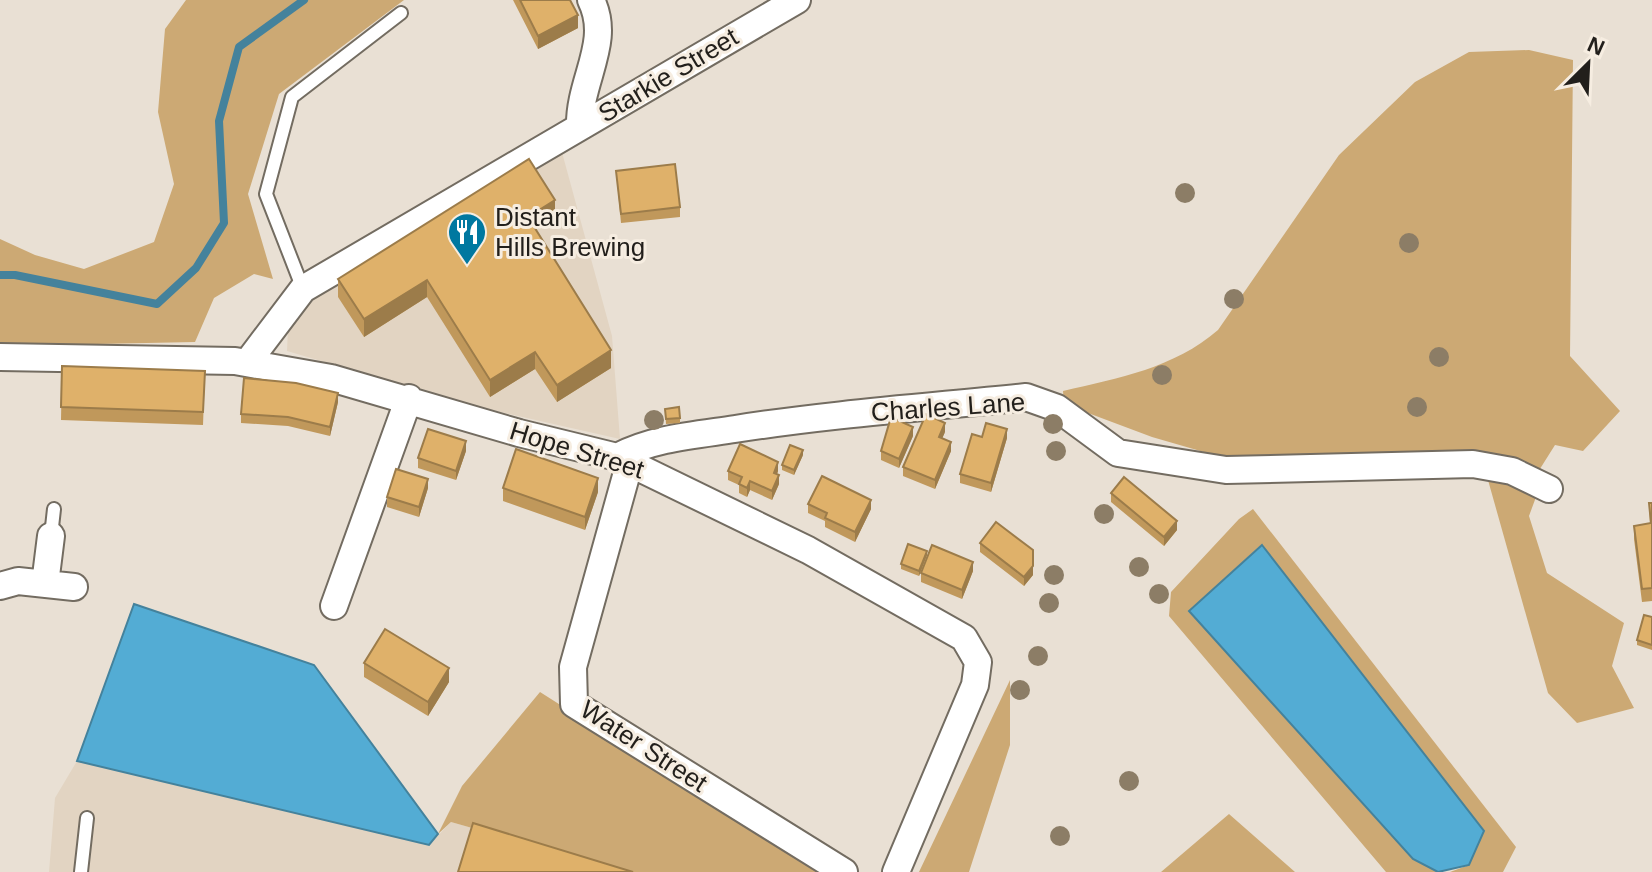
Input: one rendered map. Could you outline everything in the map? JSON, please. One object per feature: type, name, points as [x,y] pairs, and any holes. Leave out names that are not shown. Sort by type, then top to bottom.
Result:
[{"type":"street","points":[[580,126],[580,101],[600,34],[591,0]]},
{"type":"street","name":"Starkie Street","points":[[303,289],[797,0]]},
{"type":"street","points":[[247,363],[303,289]]},
{"type":"street","name":"Hope Street","points":[[0,357],[247,363],[331,378],[409,398],[519,433],[626,460],[808,550],[964,638],[978,662],[975,685],[896,872]]},
{"type":"street","name":"Charles Lane","points":[[626,460],[633,448],[675,438],[793,420],[1026,397],[1057,408],[1118,453],[1226,470],[1473,464],[1512,471],[1549,489]]},
{"type":"street","points":[[334,606],[409,398]]},
{"type":"street","name":"Water Street","points":[[626,460],[626,476],[573,667],[574,704],[844,872]]},
{"type":"street","points":[[45,584],[51,536]]},
{"type":"street","points":[[0,586],[18,581],[74,587]]},
{"type":"lane","points":[[303,289],[266,194],[292,97],[401,13]]},
{"type":"lane","points":[[51,536],[54,509]]},
{"type":"lane","points":[[81,872],[87,818]]},
{"type":"shaded area","points":[[186,0],[404,0],[279,94],[248,194],[273,279],[254,274],[214,298],[195,342],[0,346],[0,239],[35,255],[84,269],[154,242],[174,184],[158,112],[165,29]]},
{"type":"shaded area","points":[[1529,50],[1573,60],[1570,356],[1620,411],[1583,451],[1555,445],[1538,472],[1486,452],[1228,459],[1152,437],[1064,404],[1063,391],[1164,363],[1218,330],[1339,155],[1415,82],[1469,52]]},
{"type":"shaded area","points":[[560,145],[612,336],[620,439],[482,408],[287,351],[288,328],[325,286]]},
{"type":"shaded area","points":[[1486,473],[1536,497],[1529,516],[1547,573],[1624,623],[1612,666],[1634,708],[1577,723],[1548,693]]},
{"type":"shaded area","points":[[1253,509],[1516,847],[1503,872],[1450,872],[1469,865],[1261,545],[1189,611],[1413,859],[1438,872],[1386,872],[1169,616],[1171,592],[1239,519]]},
{"type":"shaded area","points":[[1010,680],[1010,745],[969,872],[919,872]]},
{"type":"shaded area","points":[[540,692],[823,872],[627,872],[451,822],[438,834],[462,786]]},
{"type":"shaded area","points":[[77,761],[429,845],[451,822],[627,872],[49,872],[55,798]]},
{"type":"shaded area","points":[[1229,814],[1295,872],[1161,872]]},
{"type":"water","points":[[1262,545],[1484,831],[1469,865],[1438,872],[1413,859],[1189,611]]},
{"type":"water","points":[[134,604],[314,665],[438,834],[429,845],[77,761]]},
{"type":"building","points":[[520,0],[570,0],[578,15],[538,36]]},
{"type":"building","name":"Distant Hills Brewing","points":[[529,159],[555,200],[528,217],[611,350],[557,385],[535,352],[490,380],[427,280],[364,319],[338,279]]},
{"type":"building","points":[[675,164],[680,207],[621,214],[616,171]]},
{"type":"building","points":[[62,366],[205,371],[203,412],[61,407]]},
{"type":"building","points":[[244,378],[296,383],[338,393],[330,427],[288,417],[241,414]]},
{"type":"building","points":[[679,407],[680,418],[666,419],[665,409]]},
{"type":"building","points":[[926,414],[945,423],[939,437],[951,442],[935,480],[903,467]]},
{"type":"building","points":[[891,417],[913,427],[899,459],[881,451]]},
{"type":"building","points":[[986,423],[1007,429],[991,483],[960,474],[972,434],[982,437]]},
{"type":"building","points":[[428,429],[466,441],[456,471],[418,458]]},
{"type":"building","points":[[740,444],[778,462],[774,473],[779,475],[772,491],[750,481],[747,488],[739,484],[742,477],[728,471]]},
{"type":"building","points":[[790,445],[803,450],[794,470],[782,465]]},
{"type":"building","points":[[516,449],[598,478],[585,517],[503,488]]},
{"type":"building","points":[[396,469],[428,479],[419,507],[387,497]]},
{"type":"building","points":[[822,476],[871,500],[855,532],[825,518],[827,513],[808,504]]},
{"type":"building","points":[[1124,477],[1177,521],[1164,537],[1111,493]]},
{"type":"building","points":[[1649,503],[1652,503],[1652,588],[1642,589],[1634,526],[1651,523]]},
{"type":"building","points":[[996,522],[1033,550],[1033,566],[1024,577],[980,543]]},
{"type":"building","points":[[908,544],[927,551],[919,571],[901,564]]},
{"type":"building","points":[[932,545],[973,562],[962,590],[921,573]]},
{"type":"building","points":[[1644,615],[1652,617],[1652,645],[1637,640]]},
{"type":"building","points":[[385,629],[449,668],[428,702],[364,663]]},
{"type":"building","points":[[473,823],[633,872],[458,872]]},
{"type":"waterway","points":[[0,275],[15,275],[157,304],[196,268],[224,223],[219,121],[239,47],[304,0]]},
{"type":"place","name":"Distant Hills Brewing","points":[[467,266]]}]
